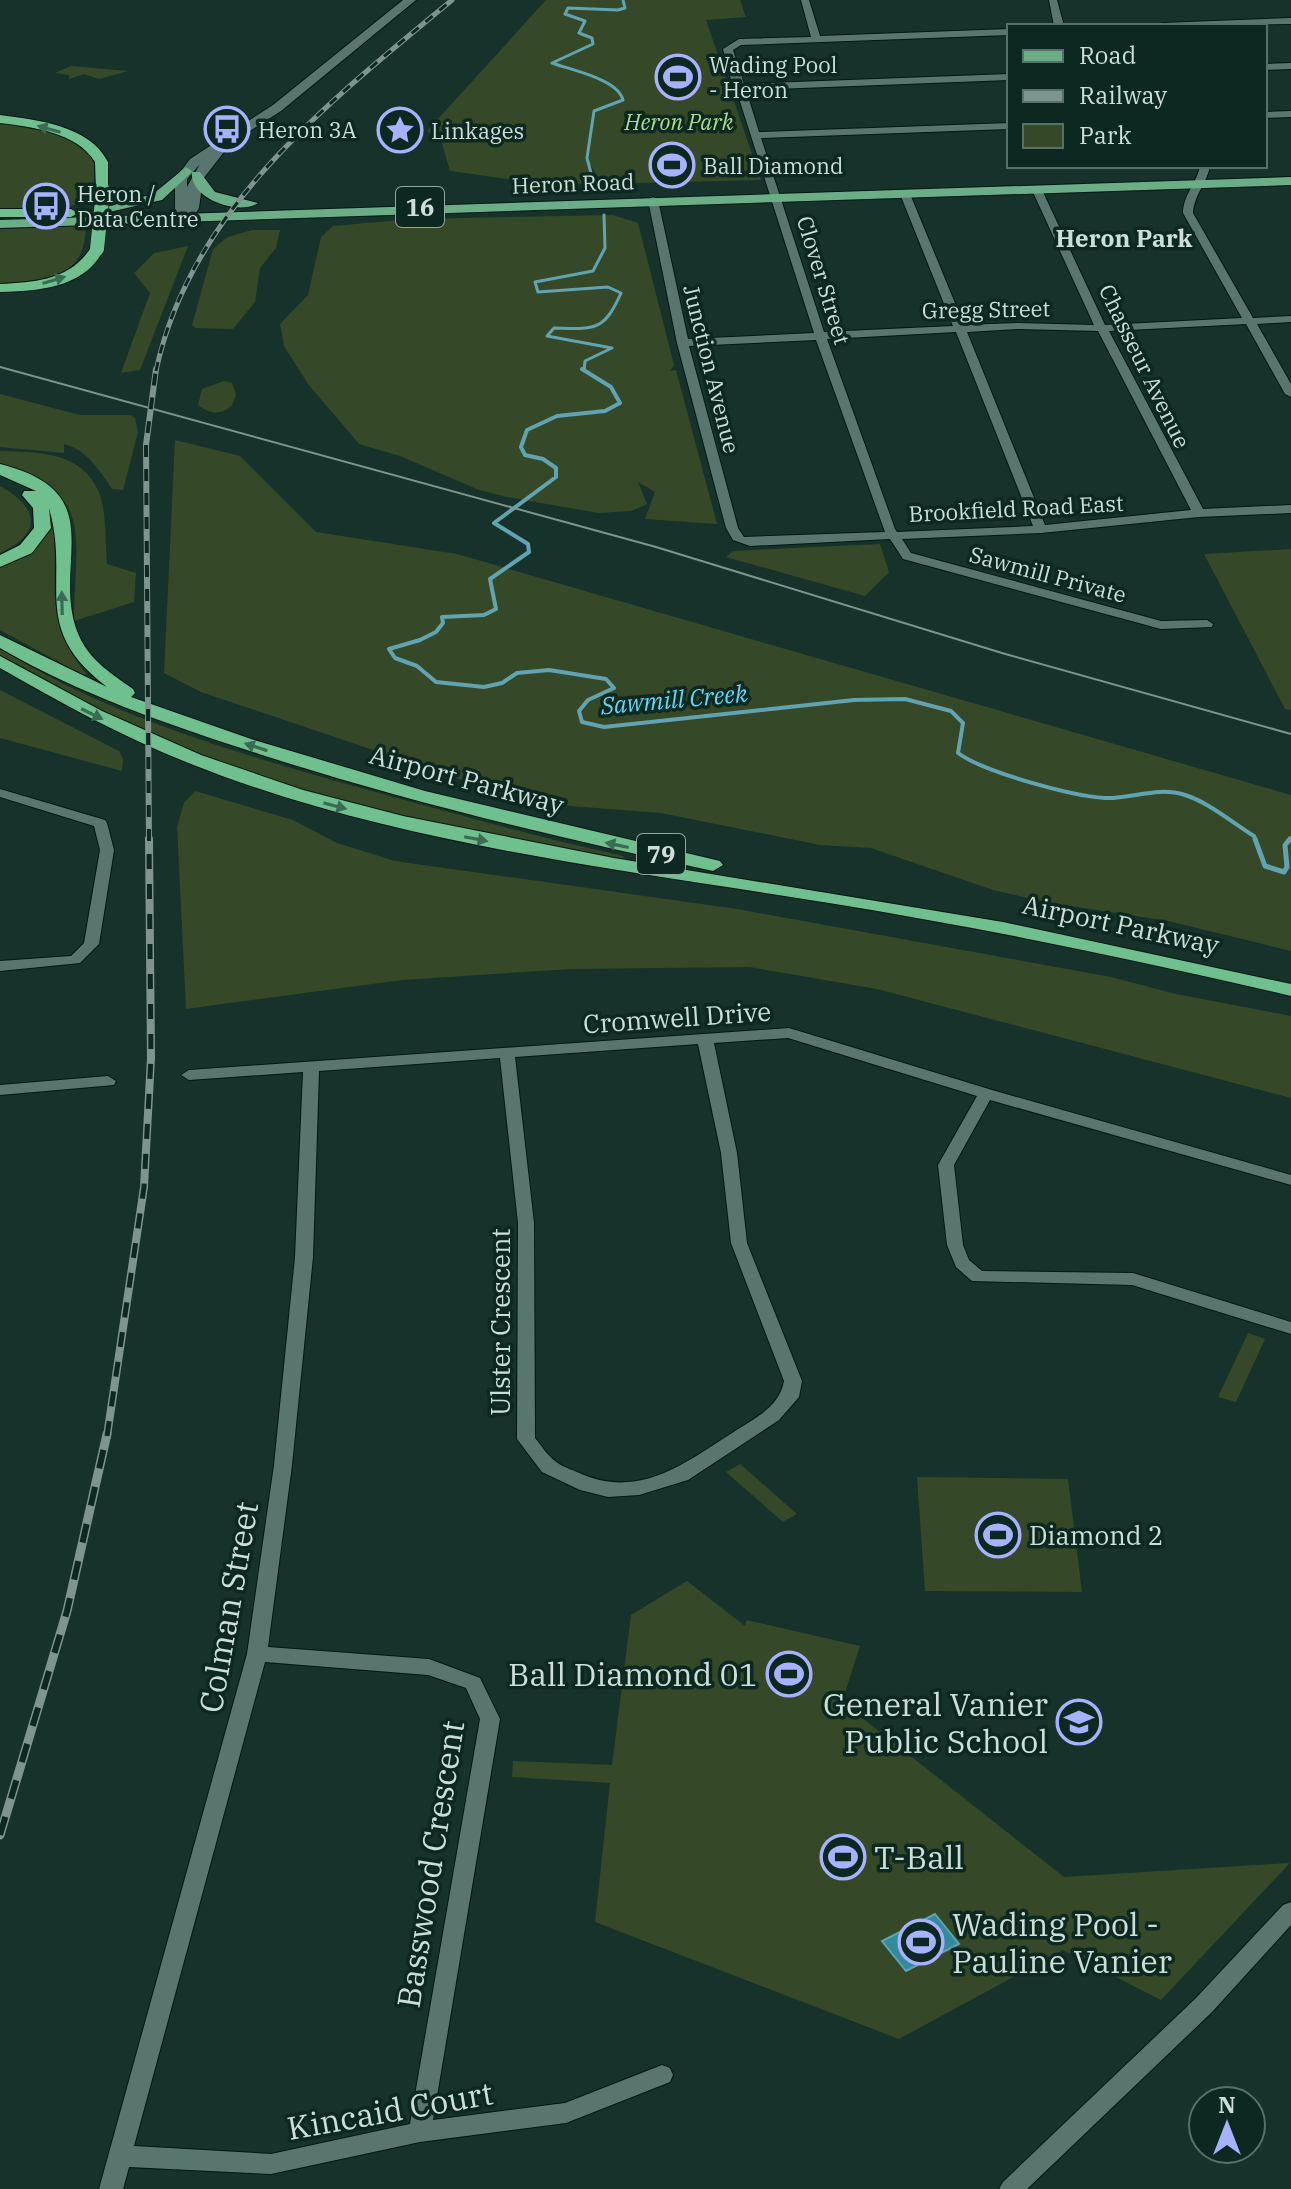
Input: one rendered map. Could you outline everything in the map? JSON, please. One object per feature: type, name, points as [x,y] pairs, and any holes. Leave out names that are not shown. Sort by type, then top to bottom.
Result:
[{"type":"highway","points":[[0,119],[56,130],[94,149],[103,165],[103,190],[97,249],[87,265],[63,278],[0,288]]},
{"type":"highway","points":[[0,215],[71,213]]},
{"type":"highway","points":[[0,469],[40,487],[60,514],[65,534],[62,614],[68,634],[82,657],[118,688],[192,726]]},
{"type":"highway","points":[[0,480],[37,501],[44,522],[34,543],[0,562]]},
{"type":"highway","name":"Airport Parkway","points":[[0,640],[91,688],[192,726],[340,775],[460,808],[1291,990]]},
{"type":"highway","name":"Airport Parkway","points":[[0,661],[65,700],[130,732],[229,772],[387,820],[555,854],[939,915]]},
{"type":"highway","points":[[0,669],[65,700]]},
{"type":"main road","points":[[187,211],[180,183],[226,142],[282,104],[410,0]]},
{"type":"main road","points":[[191,173],[202,191],[223,200],[304,204]]},
{"type":"main road","points":[[71,213],[150,200],[191,173]]},
{"type":"main road","name":"Heron Road","points":[[71,213],[653,200],[1200,174],[1291,174]]},
{"type":"main road","name":"Heron Road","points":[[0,224],[304,204],[1037,190],[1200,174],[1291,181]]},
{"type":"street","points":[[805,0],[816,38],[1007,32]]},
{"type":"street","points":[[1053,0],[1059,24]]},
{"type":"street","points":[[1214,24],[1291,21]]},
{"type":"street","name":"Clover Street","points":[[816,38],[739,42],[728,49],[820,336],[891,535]]},
{"type":"street","points":[[1267,67],[1291,66]]},
{"type":"street","points":[[738,87],[1007,77]]},
{"type":"street","points":[[1267,115],[1291,114]]},
{"type":"street","points":[[756,135],[1007,126]]},
{"type":"street","points":[[1200,174],[1205,193],[1192,219],[1291,394]]},
{"type":"street","name":"Chasseur Avenue","points":[[1037,190],[1102,328],[1199,513]]},
{"type":"street","points":[[905,194],[957,329],[1041,529]]},
{"type":"street","name":"Junction Avenue","points":[[653,200],[683,343],[734,535],[743,541]]},
{"type":"street","name":"Gregg Street","points":[[683,343],[957,329],[1102,328],[1291,319]]},
{"type":"street","name":"Brookfield Road East","points":[[743,541],[1041,529],[1199,513],[1291,509]]},
{"type":"street","name":"Sawmill Private","points":[[891,535],[907,556],[1161,625],[1207,624]]},
{"type":"street","points":[[0,793],[100,823],[107,850],[91,944],[83,956],[75,960],[0,966]]},
{"type":"street","name":"Cromwell Drive","points":[[189,1075],[311,1069],[789,1033],[986,1094],[1291,1180]]},
{"type":"street","name":"Ulster Crescent","points":[[507,1052],[526,1223],[526,1439],[549,1467],[587,1485],[608,1490],[639,1488],[681,1475],[773,1415],[790,1397],[793,1381],[739,1243],[729,1153],[705,1039]]},
{"type":"street","name":"Colman Street","points":[[111,2189],[257,1654],[283,1465],[304,1257],[311,1069]]},
{"type":"street","points":[[0,1090],[108,1081]]},
{"type":"street","points":[[986,1094],[946,1165],[955,1245],[962,1263],[978,1277],[1133,1279],[1291,1328]]},
{"type":"street","name":"Basswood Crescent","points":[[257,1654],[429,1667],[473,1683],[490,1719],[420,2132]]},
{"type":"street","points":[[1011,2189],[1204,2005],[1291,1911]]},
{"type":"street","name":"Kincaid Court","points":[[122,2156],[271,2164],[420,2132],[566,2113],[662,2075]]},
{"type":"green space","points":[[546,0],[740,0],[746,17],[706,20],[761,180],[602,184],[589,163],[595,184],[537,183],[450,171],[442,143],[427,131]]},
{"type":"green space","points":[[71,66],[128,71],[99,79],[84,74],[69,79],[69,75],[55,73]]},
{"type":"green space","points":[[0,121],[55,132],[81,144],[94,165],[90,204],[0,211]]},
{"type":"green space","points":[[613,215],[638,223],[674,365],[670,371],[676,370],[717,524],[645,519],[655,492],[638,482],[647,504],[631,511],[598,513],[479,490],[400,456],[359,444],[308,384],[284,346],[280,324],[308,295],[321,237],[333,226],[412,219]]},
{"type":"green space","points":[[86,225],[79,257],[60,274],[33,281],[0,284],[0,229]]},
{"type":"green space","points":[[252,230],[280,230],[276,248],[260,268],[255,302],[233,329],[195,328],[192,325],[213,249],[228,237]]},
{"type":"green space","points":[[188,246],[140,370],[121,373],[150,293],[134,273],[154,253]]},
{"type":"green space","points":[[224,381],[232,383],[236,395],[232,405],[215,412],[198,405],[202,389]]},
{"type":"green space","points":[[0,394],[80,415],[131,415],[135,418],[138,432],[123,490],[112,489],[92,462],[64,444],[64,453],[0,447]]},
{"type":"green space","points":[[175,440],[240,456],[316,532],[457,554],[1291,795],[1291,951],[1168,921],[1045,902],[993,890],[871,848],[820,845],[661,813],[570,806],[468,782],[201,692],[164,673]]},
{"type":"green space","points":[[0,451],[56,456],[69,461],[90,477],[103,507],[107,564],[136,573],[134,602],[74,621],[76,542],[66,504],[52,488],[31,475],[0,464]]},
{"type":"green space","points":[[0,486],[22,503],[31,520],[24,537],[0,553]]},
{"type":"green space","points":[[51,507],[57,614],[72,653],[87,674],[83,675],[0,630],[0,564],[16,559],[46,508]]},
{"type":"green space","points":[[880,544],[889,572],[865,596],[726,557],[733,551]]},
{"type":"green space","points":[[1291,549],[1291,710],[1285,709],[1204,554]]},
{"type":"green space","points":[[0,648],[89,696],[240,753],[390,796],[624,856],[622,859],[426,821],[298,788],[235,767],[173,744],[68,695],[0,655]]},
{"type":"green space","points":[[0,690],[119,751],[123,759],[122,771],[0,738]]},
{"type":"green space","points":[[195,791],[293,820],[337,843],[395,861],[737,909],[1111,977],[1176,994],[1291,1016],[1291,1098],[877,989],[749,967],[571,969],[402,980],[186,1009],[177,827],[184,803]]},
{"type":"green space","points":[[1248,1333],[1265,1339],[1236,1402],[1218,1397]]},
{"type":"green space","points":[[740,1464],[797,1514],[783,1522],[726,1472]]},
{"type":"green space","name":"Diamond 2","points":[[917,1477],[1068,1479],[1082,1592],[925,1591]]},
{"type":"green space","points":[[687,1581],[745,1626],[747,1620],[860,1646],[842,1702],[1064,1877],[1290,1863],[1161,2000],[1063,1950],[899,2039],[595,1922],[610,1783],[512,1777],[513,1761],[612,1765],[631,1615]]},
{"type":"water","name":"Wading Pool - Pauline Vanier","points":[[935,1914],[959,1944],[906,1971],[882,1941]]},
{"type":"waterway","name":"Sawmill Creek","points":[[591,173],[587,158],[594,111],[623,100],[612,86],[603,81],[552,63],[593,44],[592,38],[579,33],[585,21],[565,14],[568,8],[618,10],[625,8],[623,0]]},
{"type":"waterway","name":"Sawmill Creek","points":[[584,370],[585,361],[612,348],[547,336],[554,328],[596,326],[609,315],[621,293],[608,287],[538,292],[535,282],[593,271],[605,248],[604,215]]},
{"type":"waterway","name":"Sawmill Creek","points":[[584,370],[611,387],[620,403],[605,411],[557,416],[527,430],[521,447],[525,455],[543,459],[556,468],[556,477],[494,523],[528,544],[529,552],[490,579],[496,609],[484,615],[442,617],[443,623],[436,632],[389,649],[395,658],[417,666],[436,682],[484,687],[502,683],[517,673],[549,670],[606,679],[614,688],[588,700],[579,711],[582,722],[604,727],[854,700],[905,699],[951,711],[963,723],[958,753],[987,768],[1028,782],[1090,796],[1115,798],[1155,792],[1185,795],[1220,813],[1254,836],[1256,841]]},
{"type":"waterway","name":"Sawmill Creek","points":[[1255,839],[1265,866],[1284,872],[1287,867],[1285,845],[1290,839]]},
{"type":"tram line","points":[[0,367],[656,547],[1002,653],[1291,734]]},
{"type":"railway","points":[[156,371],[173,313],[199,259],[232,209],[314,119],[452,0]]},
{"type":"railway","points":[[149,841],[146,445],[156,369]]},
{"type":"railway","points":[[107,1436],[144,1187],[151,1058],[149,839]]},
{"type":"railway","points":[[0,1835],[67,1611],[107,1434]]},
{"type":"place","name":"Wading Pool - Heron","points":[[678,77]]},
{"type":"place","name":"Heron 3A","points":[[227,129]]},
{"type":"place","name":"Linkages","points":[[400,130]]},
{"type":"place","name":"Ball Diamond","points":[[672,165]]},
{"type":"place","name":"Heron / Data Centre","points":[[46,206]]},
{"type":"place","name":"Diamond 2","points":[[998,1535]]},
{"type":"place","name":"Ball Diamond 01","points":[[789,1674]]},
{"type":"place","name":"General Vanier Public School","points":[[1079,1722]]},
{"type":"place","name":"T-Ball","points":[[843,1857]]},
{"type":"place","name":"Wading Pool - Pauline Vanier","points":[[921,1942]]},
{"type":"district","name":"Heron Park","points":[[1124,238]]}]
